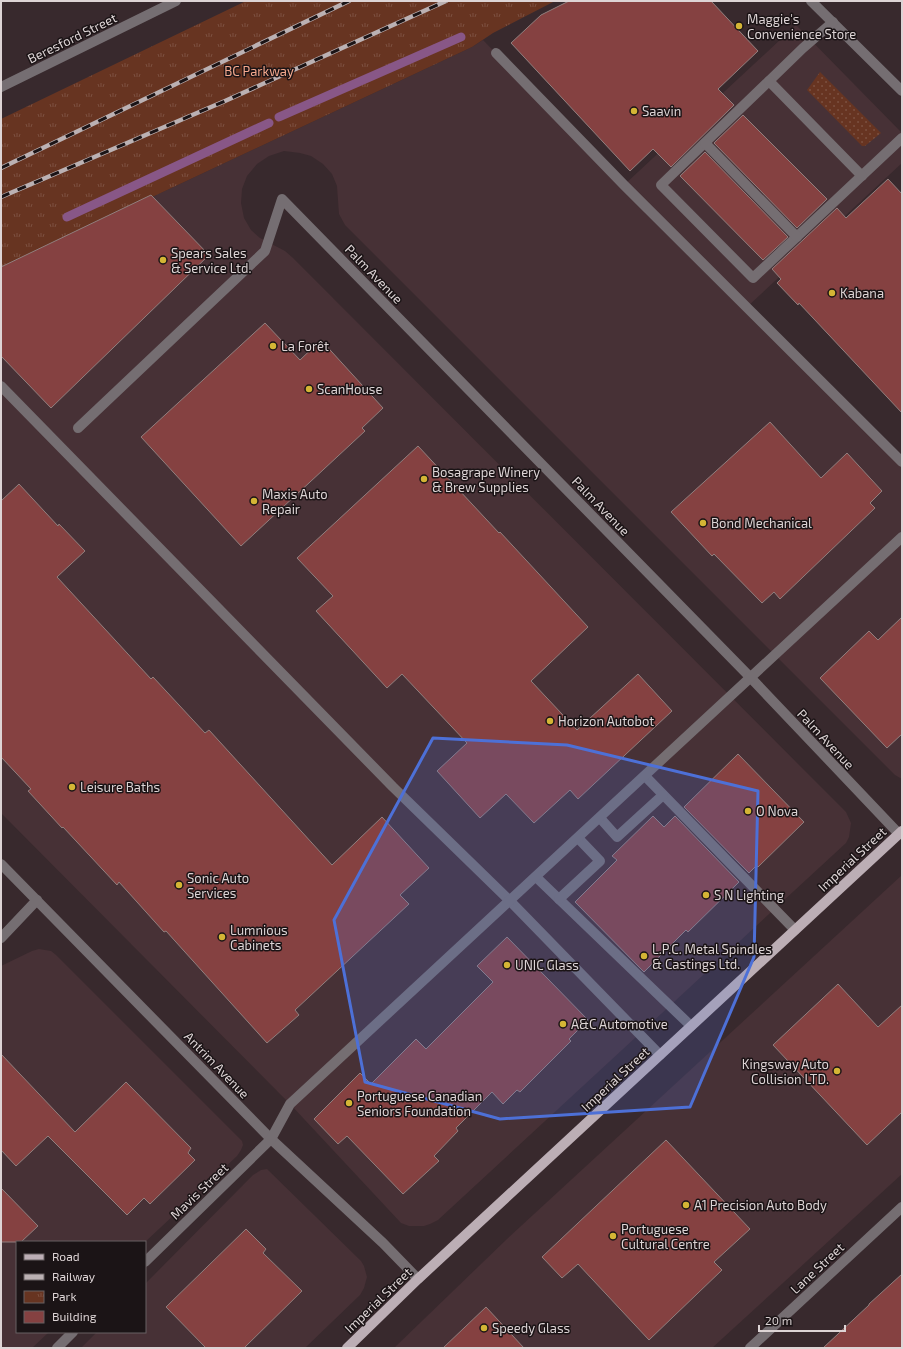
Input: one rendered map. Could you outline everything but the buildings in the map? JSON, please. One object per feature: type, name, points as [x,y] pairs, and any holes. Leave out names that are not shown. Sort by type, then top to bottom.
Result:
[{"type":"main road","name":"Imperial Street","points":[[347,1348],[418,1279],[900,832]]},
{"type":"street","name":"Beresford Street","points":[[1,87],[176,1]]},
{"type":"street","points":[[811,1],[902,91]]},
{"type":"street","points":[[833,22],[803,48],[661,185],[754,278],[902,138]]},
{"type":"street","points":[[496,53],[624,185],[902,462]]},
{"type":"street","points":[[770,81],[862,176]]},
{"type":"street","points":[[705,143],[797,237]]},
{"type":"street","name":"Palm Avenue","points":[[78,428],[265,251],[282,199],[900,832]]},
{"type":"street","points":[[1,386],[393,787],[510,901],[660,1055]]},
{"type":"street","name":"Mavis Street","points":[[146,1261],[271,1139],[290,1104],[902,537]]},
{"type":"street","points":[[645,776],[795,930]]},
{"type":"street","points":[[600,818],[617,837],[663,794]]},
{"type":"street","points":[[559,899],[600,861],[578,838]]},
{"type":"street","name":"Antrim Avenue","points":[[1,864],[271,1139],[383,1243],[418,1279]]},
{"type":"street","points":[[536,877],[691,1026]]},
{"type":"street","points":[[1,938],[37,900]]},
{"type":"street","name":"Lane Street","points":[[750,1348],[902,1207]]},
{"type":"street","points":[[57,1348],[72,1333]]},
{"type":"highlighted area","points":[[433,738],[567,745],[758,791],[754,957],[690,1107],[500,1119],[365,1082],[334,920]]},
{"type":"shaded area","points":[[796,25],[902,133],[902,163],[747,307],[902,462],[902,779],[895,775],[345,225],[339,214],[337,186],[332,174],[323,164],[311,156],[284,151],[269,156],[257,164],[247,176],[242,189],[241,203],[244,218],[251,230],[260,238],[285,251],[293,258],[846,812],[851,823],[849,837],[846,843],[438,1220],[424,1226],[409,1226],[401,1223],[290,1104],[1,813],[1,268],[472,47],[483,40],[624,185]]},
{"type":"shaded area","points":[[902,875],[902,1174],[712,1348],[394,1348],[507,1239]]},
{"type":"shaded area","points":[[39,949],[51,951],[56,955],[242,1141],[243,1145],[237,1156],[146,1241],[16,1241],[16,1333],[48,1333],[32,1348],[1,1348],[1,966]]},
{"type":"shaded area","points":[[267,1169],[361,1261],[367,1277],[360,1295],[305,1348],[81,1348],[96,1333],[146,1333],[146,1283],[253,1175],[261,1170]]},
{"type":"green space","name":"BC Parkway","points":[[246,1],[555,1],[493,33],[472,47],[1,268],[1,119]]},
{"type":"green space","points":[[820,72],[881,133],[865,146],[862,146],[807,90]]},
{"type":"waterway","points":[[279,117],[461,37]]},
{"type":"waterway","points":[[67,217],[269,123]]},
{"type":"railway","points":[[1,168],[349,1]]},
{"type":"railway","points":[[1,197],[225,101],[446,1]]},
{"type":"place","name":"Maggie's Convenience Store","points":[[739,26]]},
{"type":"place","name":"Saavin","points":[[634,111]]},
{"type":"place","name":"Spears Sales & Service Ltd.","points":[[163,260]]},
{"type":"place","name":"Kabana","points":[[832,293]]},
{"type":"place","name":"La Forêt","points":[[273,346]]},
{"type":"place","name":"ScanHouse","points":[[309,389]]},
{"type":"place","name":"Bosagrape Winery & Brew Supplies","points":[[424,479]]},
{"type":"place","name":"Maxis Auto Repair","points":[[254,501]]},
{"type":"place","name":"Bond Mechanical","points":[[703,523]]},
{"type":"place","name":"Horizon Autobot","points":[[550,721]]},
{"type":"place","name":"Leisure Baths","points":[[72,787]]},
{"type":"place","name":"O Nova","points":[[748,811]]},
{"type":"place","name":"Sonic Auto Services","points":[[179,885]]},
{"type":"place","name":"S N Lighting","points":[[706,895]]},
{"type":"place","name":"Lumnious Cabinets","points":[[222,937]]},
{"type":"place","name":"L.P.C. Metal Spindles & Castings Ltd.","points":[[644,956]]},
{"type":"place","name":"UNIC Glass","points":[[507,965]]},
{"type":"place","name":"A&C Automotive","points":[[563,1024]]},
{"type":"place","name":"Kingsway Auto Collision LTD.","points":[[837,1071]]},
{"type":"place","name":"Portuguese Canadian Seniors Foundation","points":[[349,1103]]},
{"type":"place","name":"A1 Precision Auto Body","points":[[686,1205]]},
{"type":"place","name":"Portuguese Cultural Centre","points":[[613,1236]]},
{"type":"place","name":"Speedy Glass","points":[[484,1328]]}]
